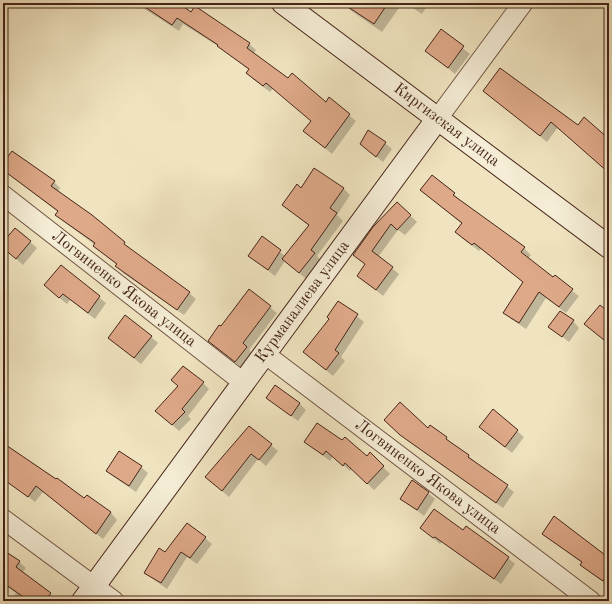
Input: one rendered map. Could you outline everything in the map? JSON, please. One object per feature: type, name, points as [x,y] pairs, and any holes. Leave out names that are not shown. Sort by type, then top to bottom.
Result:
[{"type":"main road","name":"Киргизская улица","points":[[283,3],[609,247]]},
{"type":"main road","name":"Курманалиева улица","points":[[89,594],[438,118]]},
{"type":"street","name":"Курманалиева улица","points":[[438,118],[523,3]]},
{"type":"street","name":"Логвиненко Якова улица","points":[[3,195],[244,383]]},
{"type":"street","name":"Логвиненко Якова улица","points":[[265,354],[591,601]]},
{"type":"street","points":[[3,519],[89,594],[114,601]]},
{"type":"building","points":[[139,3],[187,3],[184,7],[191,12],[195,6],[250,43],[247,48],[288,78],[292,73],[326,102],[329,97],[350,114],[325,148],[303,131],[311,121],[266,83],[263,86],[246,73],[249,69],[217,46],[218,45],[177,18],[172,25]]},
{"type":"building","points":[[342,3],[388,3],[374,24]]},
{"type":"building","points":[[441,29],[464,46],[448,68],[425,51]]},
{"type":"building","points":[[500,68],[578,125],[584,117],[609,139],[609,173],[551,122],[540,136],[483,91]]},
{"type":"building","points":[[368,130],[386,142],[376,157],[360,144]]},
{"type":"building","points":[[12,151],[55,181],[51,186],[92,215],[125,242],[124,244],[190,292],[177,310],[115,266],[117,264],[93,246],[95,243],[55,215],[58,211],[3,170],[3,163]]},
{"type":"building","points":[[314,168],[344,188],[330,208],[337,213],[311,250],[315,253],[299,273],[282,259],[309,225],[282,205],[297,184],[301,188]]},
{"type":"building","points":[[432,175],[455,193],[453,195],[525,247],[521,252],[553,277],[555,275],[573,289],[559,307],[539,292],[519,323],[503,313],[523,282],[474,243],[472,245],[455,232],[462,223],[420,190]]},
{"type":"building","points":[[397,202],[411,215],[397,230],[391,224],[372,251],[393,267],[376,290],[357,276],[365,264],[353,255],[373,227]]},
{"type":"building","points":[[15,228],[31,241],[16,259],[3,248],[3,242]]},
{"type":"building","points":[[262,236],[281,250],[268,270],[248,256]]},
{"type":"building","points":[[61,265],[100,296],[88,313],[63,294],[59,298],[44,285]]},
{"type":"building","points":[[249,289],[271,306],[243,343],[247,347],[235,362],[208,341],[219,325],[221,326]]},
{"type":"building","points":[[338,301],[358,314],[335,350],[339,353],[326,370],[303,352],[329,319],[327,317]]},
{"type":"building","points":[[600,305],[609,312],[609,344],[584,324]]},
{"type":"building","points":[[560,311],[574,320],[562,337],[548,327]]},
{"type":"building","points":[[125,315],[152,336],[134,358],[108,338]]},
{"type":"building","points":[[183,366],[204,382],[182,409],[185,412],[172,425],[155,411],[178,386],[171,380]]},
{"type":"building","points":[[275,385],[300,403],[291,416],[266,398]]},
{"type":"building","points":[[400,402],[428,428],[430,425],[447,437],[446,439],[469,455],[468,457],[508,485],[496,503],[400,435],[384,420]]},
{"type":"building","points":[[493,409],[518,430],[505,447],[479,427]]},
{"type":"building","points":[[317,423],[342,440],[345,437],[367,456],[370,452],[384,466],[367,484],[345,463],[343,466],[326,451],[323,455],[304,442]]},
{"type":"building","points":[[249,426],[272,444],[259,460],[251,454],[222,491],[205,477]]},
{"type":"building","points":[[3,443],[56,479],[57,478],[84,498],[87,495],[111,512],[96,534],[36,486],[28,497],[3,479]]},
{"type":"building","points":[[119,451],[142,466],[129,486],[106,471]]},
{"type":"building","points":[[412,480],[429,492],[417,510],[400,499]]},
{"type":"building","points":[[434,509],[463,530],[466,526],[509,557],[494,579],[420,528]]},
{"type":"building","points":[[554,516],[609,558],[609,572],[603,581],[580,565],[582,562],[542,534]]},
{"type":"building","points":[[187,523],[206,537],[190,558],[181,552],[161,583],[144,573],[159,548],[165,552]]},
{"type":"building","points":[[3,550],[20,561],[16,567],[51,593],[45,601],[29,601],[5,584],[3,586]]}]
